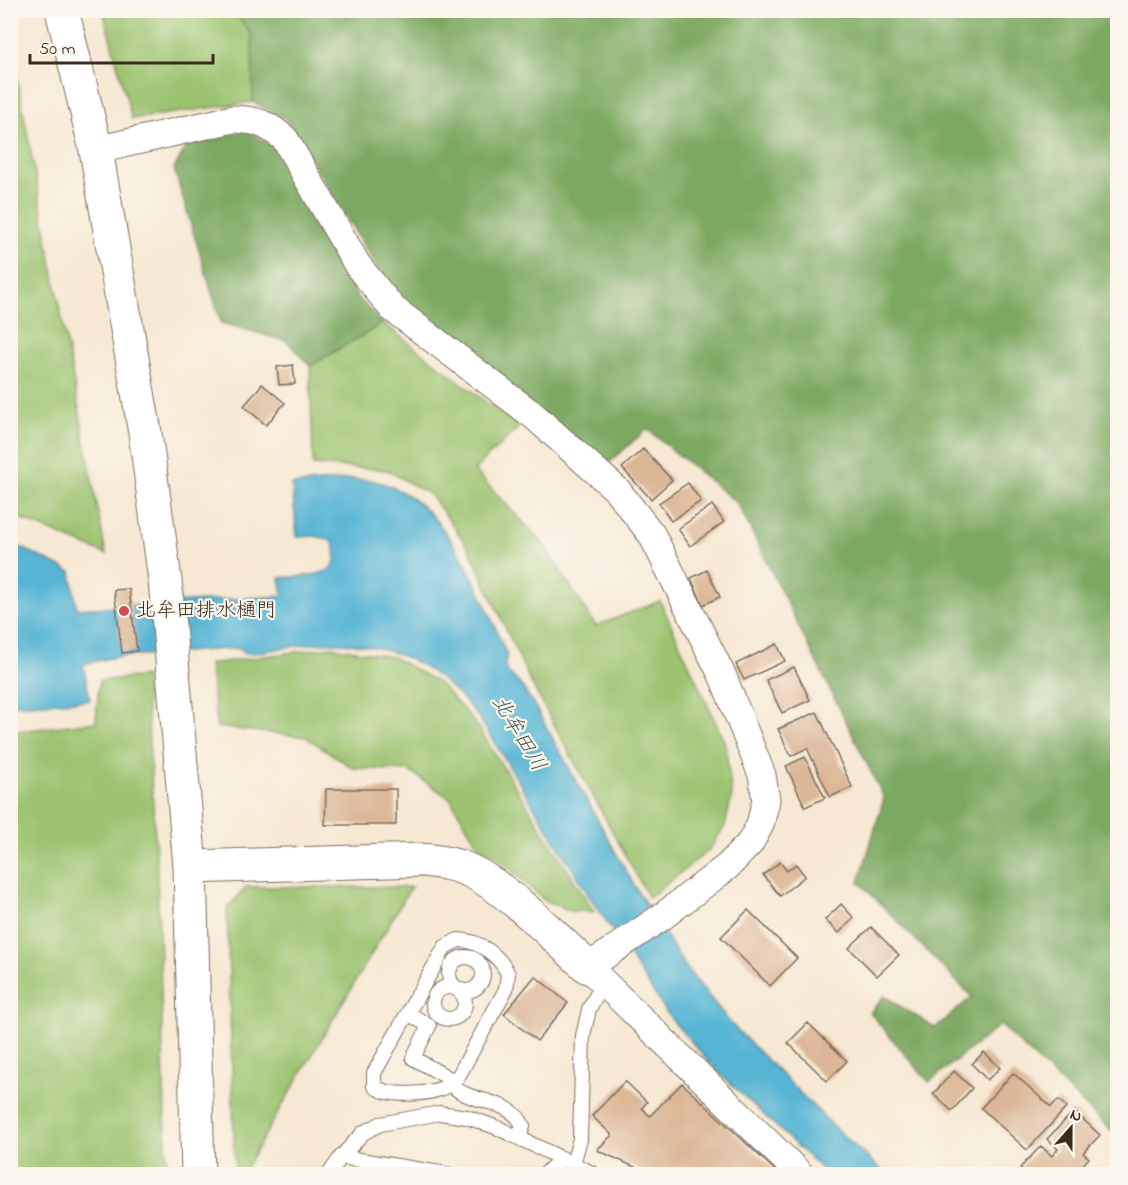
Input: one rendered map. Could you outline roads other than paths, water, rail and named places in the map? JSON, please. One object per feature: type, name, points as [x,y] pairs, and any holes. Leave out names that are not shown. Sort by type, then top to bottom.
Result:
[{"type":"street","points":[[62,10],[96,150],[145,433],[165,580],[190,867],[198,1174]]},
{"type":"street","points":[[96,150],[233,119],[254,120],[271,127],[285,139],[358,266],[392,308],[534,416],[616,490],[652,535],[723,677],[762,775],[766,800],[760,825],[750,843],[728,866],[600,967]]},
{"type":"street","points":[[190,867],[422,860],[448,863],[468,870],[511,898],[600,967],[800,1174]]},
{"type":"lane","points":[[467,940],[498,958],[505,966],[509,981],[501,999],[452,1082],[429,1092],[388,1093],[380,1091],[374,1086],[374,1073],[422,987],[446,946],[451,942],[467,940]]},
{"type":"lane","points":[[474,959],[482,947]]},
{"type":"lane","points":[[457,988],[450,981],[451,965],[459,958],[474,959],[482,968],[482,980],[474,989],[463,991],[457,988],[446,987],[435,995],[433,1003],[436,1013],[446,1019],[456,1018],[465,1006],[464,996],[457,988]]},
{"type":"lane","points":[[544,1174],[567,1161],[580,1139],[583,1036],[600,967]]},
{"type":"lane","points":[[422,987],[435,995]]},
{"type":"lane","points":[[408,1013],[429,1026],[413,1058],[452,1082],[457,1091],[505,1108],[520,1119],[523,1126],[519,1138]]},
{"type":"lane","points":[[329,1174],[363,1133],[381,1124],[440,1113],[467,1117],[519,1138],[594,1174]]},
{"type":"lane","points":[[341,1157],[370,1168],[447,1174]]},
{"type":"water","name":"北牟田川","points":[[351,479],[374,481],[400,491],[422,506],[441,527],[473,577],[507,655],[505,665],[507,671],[533,703],[635,887],[687,969],[733,1026],[836,1129],[886,1174],[827,1174],[718,1072],[672,1020],[588,894],[480,719],[448,684],[412,660],[372,647],[324,643],[251,653],[243,653],[240,648],[115,657],[83,664],[90,700],[11,705],[10,542],[71,572],[77,609],[283,596],[280,578],[322,573],[335,563],[336,554],[332,541],[316,536],[297,537],[292,485]]},
{"type":"place","name":"北牟田排水樋門","points":[[124,611]]}]
